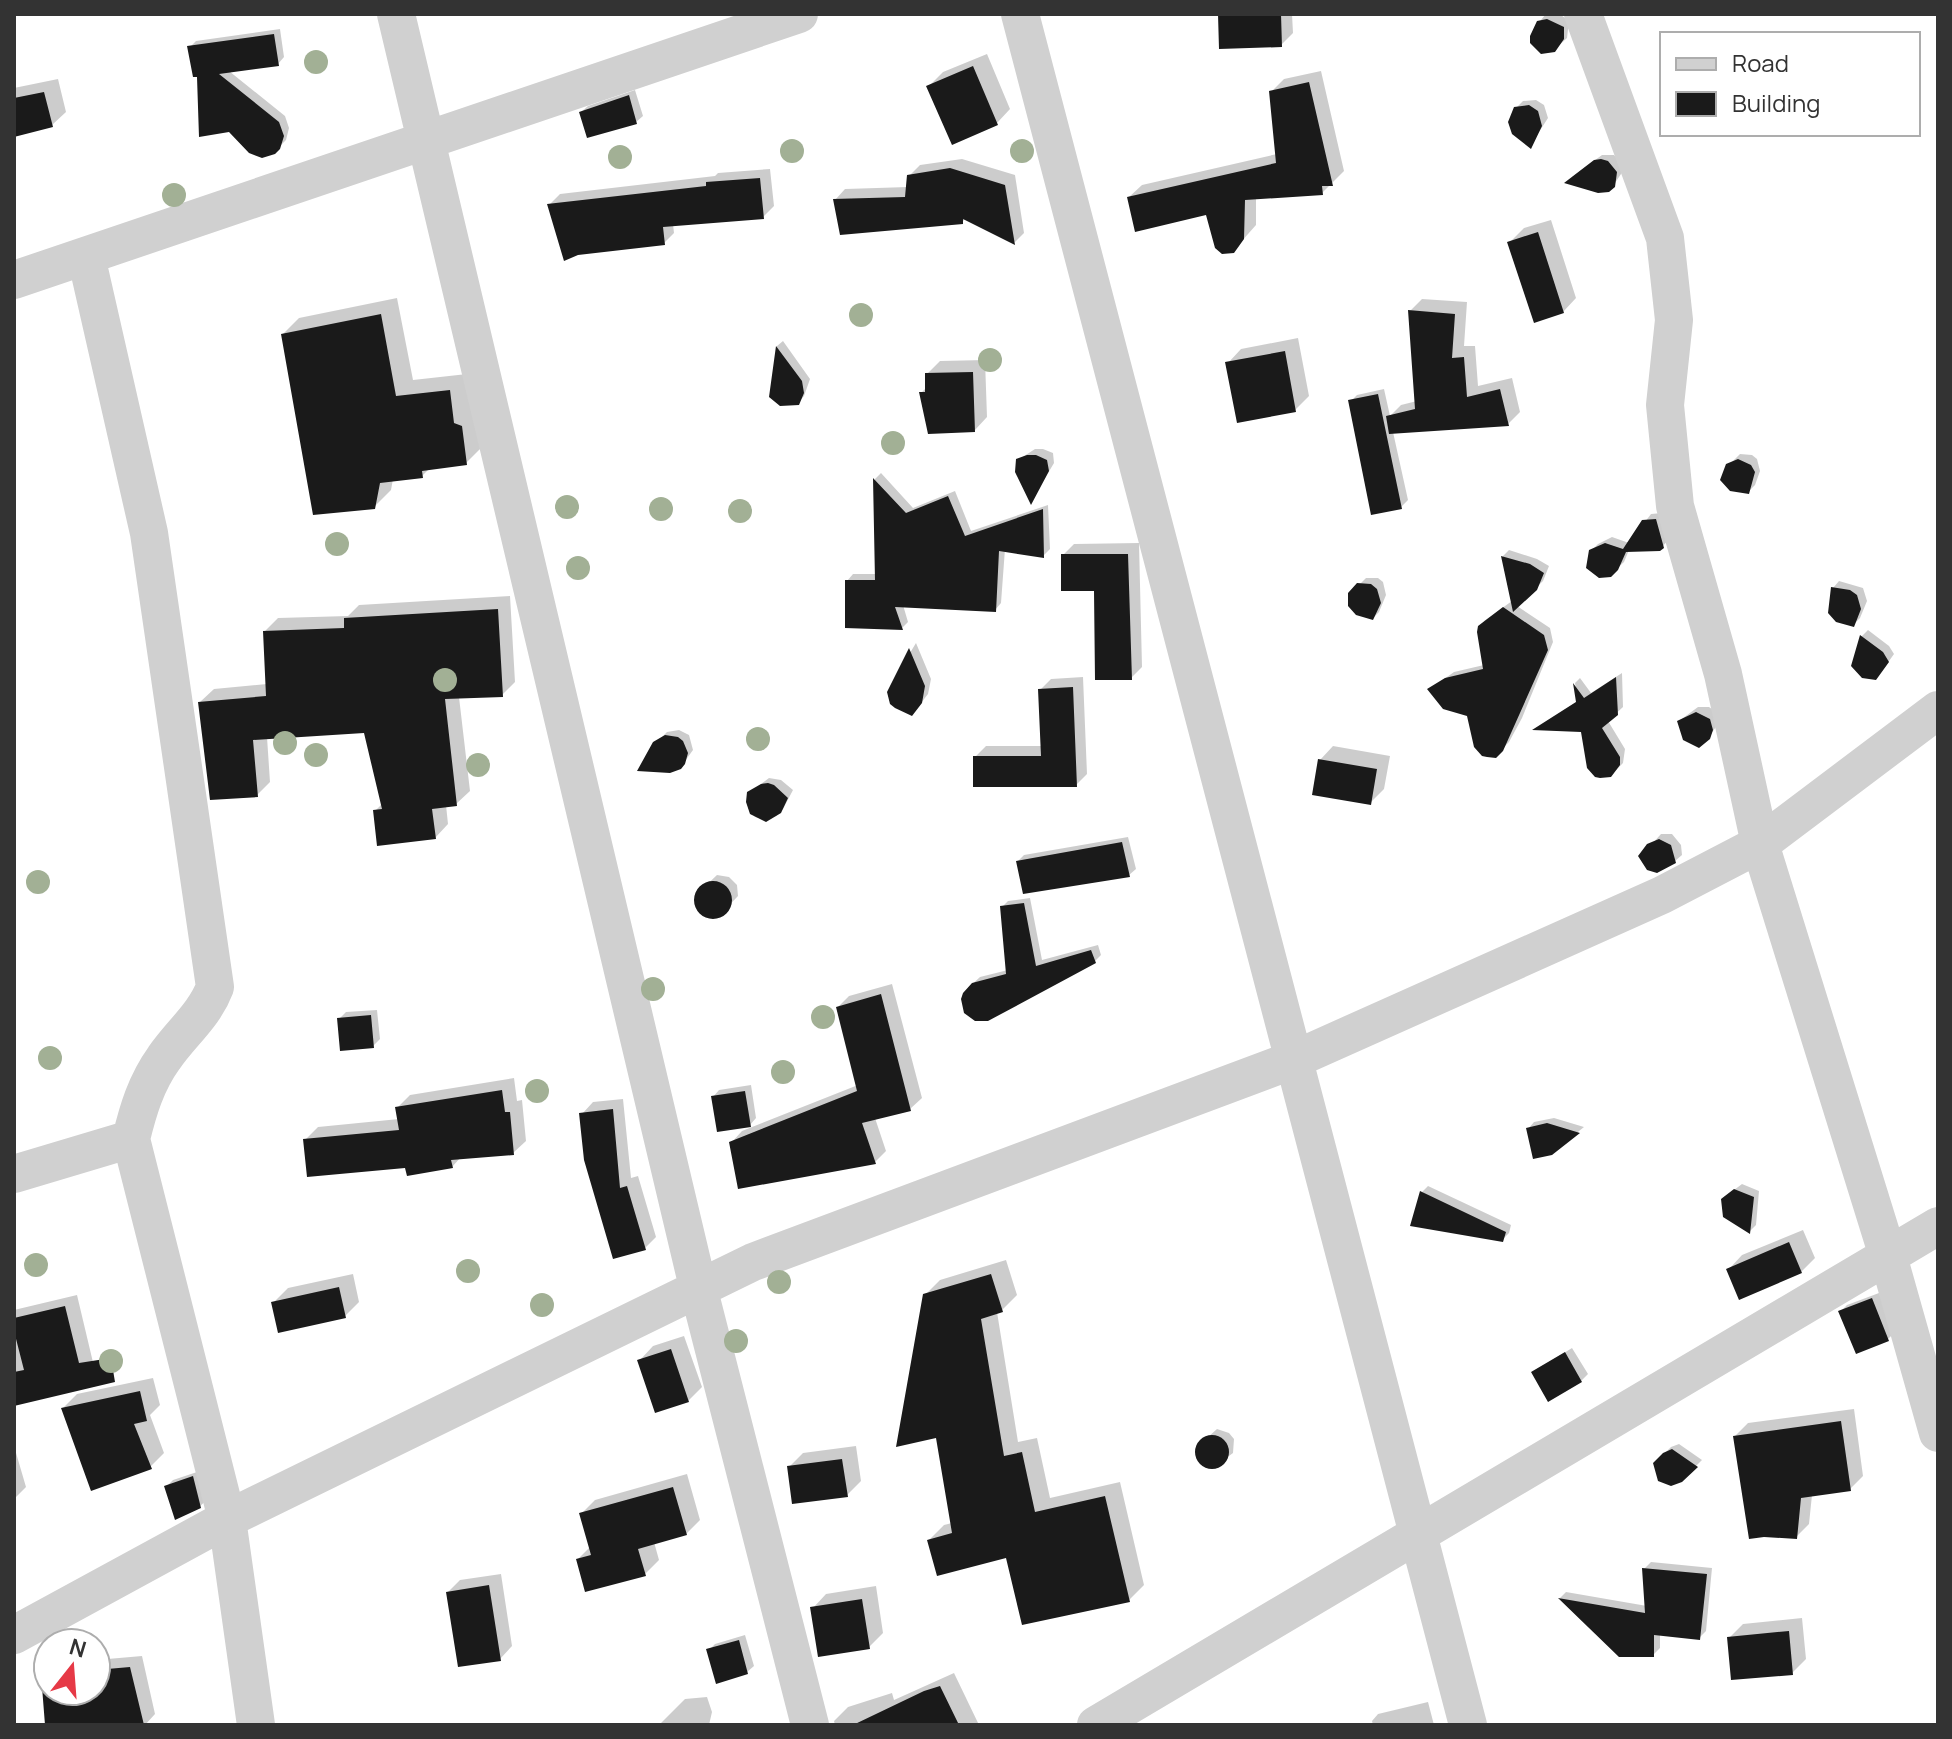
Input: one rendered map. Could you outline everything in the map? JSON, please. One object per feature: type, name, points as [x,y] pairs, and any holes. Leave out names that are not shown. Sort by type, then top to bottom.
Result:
[{"type":"street","points":[[396,14],[698,1287],[810,1725]]},
{"type":"street","points":[[14,280],[799,14]]},
{"type":"street","points":[[1020,14],[1468,1725]]},
{"type":"street","points":[[1583,14],[1665,238],[1674,320],[1665,405],[1675,506],[1723,674],[1760,844],[1888,1256],[1938,1433]]},
{"type":"street","points":[[86,256],[149,533],[215,987],[208,1006],[163,1059],[140,1100],[131,1139],[227,1519],[256,1725]]},
{"type":"street","points":[[14,1635],[227,1519],[767,1256],[1293,1060],[1662,895],[1760,844],[1938,710]]},
{"type":"street","points":[[14,1174],[131,1139]]},
{"type":"street","points":[[1096,1725],[1938,1226]]},
{"type":"building","points":[[1218,14],[1281,14],[1282,47],[1219,49]]},
{"type":"building","points":[[1547,19],[1564,27],[1564,39],[1555,52],[1541,54],[1530,43],[1530,36],[1537,21]]},
{"type":"building","points":[[274,34],[279,66],[219,74],[279,122],[284,136],[280,149],[262,158],[249,153],[229,132],[199,137],[197,77],[193,77],[187,46]]},
{"type":"building","points":[[973,66],[998,125],[952,145],[926,86]]},
{"type":"building","points":[[1309,82],[1333,186],[1322,186],[1323,195],[1245,200],[1244,239],[1234,253],[1222,254],[1215,248],[1206,215],[1135,232],[1127,197],[1276,163],[1269,91]]},
{"type":"building","points":[[44,92],[53,127],[14,137],[14,98]]},
{"type":"building","points":[[629,95],[637,124],[587,138],[579,112]]},
{"type":"building","points":[[1529,105],[1538,111],[1542,126],[1531,149],[1512,134],[1508,122],[1514,107]]},
{"type":"building","points":[[1594,160],[1608,161],[1617,172],[1615,187],[1609,192],[1598,193],[1564,183]]},
{"type":"building","points":[[950,168],[1005,185],[1015,245],[963,219],[963,224],[840,235],[833,199],[905,197],[907,175]]},
{"type":"building","points":[[760,178],[764,219],[663,227],[665,245],[578,255],[564,261],[547,204],[706,186],[706,182]]},
{"type":"building","points":[[1538,232],[1564,313],[1534,323],[1507,242]]},
{"type":"building","points":[[1408,310],[1455,314],[1452,358],[1464,357],[1467,397],[1500,389],[1509,426],[1389,434],[1386,416],[1415,409]]},
{"type":"building","points":[[381,314],[396,396],[450,390],[454,423],[462,426],[467,465],[422,471],[423,478],[380,483],[375,509],[313,515],[281,334]]},
{"type":"building","points":[[776,346],[802,381],[804,393],[799,405],[780,406],[769,397]]},
{"type":"building","points":[[1285,351],[1296,412],[1237,423],[1225,362]]},
{"type":"building","points":[[973,372],[975,432],[928,434],[919,392],[925,392],[925,373]]},
{"type":"building","points":[[1378,394],[1402,509],[1371,515],[1348,400]]},
{"type":"building","points":[[1027,455],[1047,460],[1049,471],[1031,505],[1015,472],[1016,459]]},
{"type":"building","points":[[1738,459],[1751,465],[1755,472],[1749,494],[1730,491],[1720,480],[1726,464]]},
{"type":"building","points":[[873,478],[906,513],[948,496],[965,536],[1043,509],[1044,558],[999,551],[996,612],[895,607],[903,630],[845,628],[845,580],[875,580]]},
{"type":"building","points":[[1656,519],[1664,548],[1660,551],[1626,552],[1618,570],[1611,577],[1599,578],[1586,568],[1589,550],[1605,543],[1623,549],[1642,520]]},
{"type":"building","points":[[1061,554],[1128,554],[1132,680],[1095,680],[1094,591],[1061,591]]},
{"type":"building","points":[[1501,556],[1530,564],[1544,573],[1537,590],[1513,612]]},
{"type":"building","points":[[1357,583],[1371,584],[1377,589],[1381,603],[1373,620],[1356,615],[1348,606],[1348,593]]},
{"type":"building","points":[[1831,587],[1850,590],[1857,595],[1861,609],[1854,627],[1836,622],[1828,613]]},
{"type":"building","points":[[1503,607],[1544,635],[1548,650],[1503,751],[1496,758],[1482,756],[1474,747],[1467,716],[1443,709],[1427,689],[1445,678],[1483,669],[1478,626]]},
{"type":"building","points":[[498,609],[503,697],[445,699],[457,806],[432,809],[436,839],[377,846],[373,810],[382,809],[364,733],[253,740],[258,797],[210,800],[198,702],[266,696],[263,631],[344,628],[344,618]]},
{"type":"building","points":[[1860,635],[1883,652],[1889,662],[1876,680],[1862,678],[1851,666]]},
{"type":"building","points":[[909,648],[925,686],[922,703],[912,716],[890,704],[887,692]]},
{"type":"building","points":[[1616,677],[1618,715],[1602,728],[1620,757],[1620,765],[1611,777],[1600,778],[1587,768],[1581,732],[1532,730],[1576,702],[1573,683],[1584,698]]},
{"type":"building","points":[[1073,687],[1077,787],[973,787],[973,756],[1041,756],[1038,689]]},
{"type":"building","points":[[1696,712],[1710,719],[1713,730],[1710,739],[1699,748],[1683,740],[1677,721]]},
{"type":"building","points":[[665,735],[683,741],[688,753],[685,764],[670,773],[637,771],[653,742]]},
{"type":"building","points":[[1318,759],[1377,769],[1371,805],[1312,795]]},
{"type":"building","points":[[768,783],[788,798],[781,813],[766,822],[750,814],[746,802],[747,792]]},
{"type":"building","points":[[1659,839],[1671,845],[1676,863],[1657,873],[1647,870],[1638,856],[1647,844]]},
{"type":"building","points":[[1122,842],[1130,877],[1023,894],[1016,861]]},
{"type":"building","points":[[713,881],[726,887],[732,900],[726,913],[713,919],[700,913],[694,900],[700,887]]},
{"type":"building","points":[[1024,903],[1036,966],[1091,950],[1096,963],[988,1021],[975,1021],[964,1013],[963,993],[972,983],[1006,974],[1000,906]]},
{"type":"building","points":[[881,994],[911,1111],[862,1123],[876,1164],[738,1189],[729,1142],[857,1091],[836,1007]]},
{"type":"building","points":[[371,1015],[374,1048],[340,1051],[337,1018]]},
{"type":"building","points":[[502,1090],[505,1112],[510,1112],[514,1155],[451,1160],[453,1168],[407,1176],[405,1168],[307,1177],[303,1139],[399,1130],[395,1107]]},
{"type":"building","points":[[745,1091],[751,1127],[717,1132],[711,1096]]},
{"type":"building","points":[[613,1109],[620,1188],[627,1186],[646,1250],[613,1259],[584,1160],[579,1113]]},
{"type":"building","points":[[1547,1123],[1580,1133],[1552,1155],[1533,1159],[1526,1128]]},
{"type":"building","points":[[1734,1189],[1754,1197],[1750,1234],[1723,1217],[1721,1199]]},
{"type":"building","points":[[1420,1191],[1506,1232],[1503,1242],[1410,1226]]},
{"type":"building","points":[[1789,1242],[1802,1273],[1739,1300],[1726,1269]]},
{"type":"building","points":[[991,1274],[1003,1312],[981,1319],[1004,1456],[1022,1452],[1035,1512],[1105,1496],[1130,1602],[1022,1625],[1006,1558],[937,1576],[927,1540],[952,1533],[936,1438],[896,1447],[923,1294]]},
{"type":"building","points":[[339,1287],[346,1318],[278,1333],[271,1302]]},
{"type":"building","points":[[1872,1298],[1889,1341],[1856,1354],[1838,1311]]},
{"type":"building","points":[[65,1306],[79,1363],[111,1358],[115,1382],[14,1406],[14,1372],[24,1370],[14,1331],[14,1318]]},
{"type":"building","points":[[671,1349],[689,1402],[655,1413],[637,1360]]},
{"type":"building","points":[[1565,1352],[1582,1382],[1548,1402],[1531,1372]]},
{"type":"building","points":[[140,1391],[147,1421],[134,1424],[152,1469],[91,1491],[61,1408]]},
{"type":"building","points":[[1841,1421],[1851,1491],[1801,1498],[1797,1539],[1749,1539],[1733,1436]]},
{"type":"building","points":[[1212,1435],[1224,1440],[1229,1452],[1224,1464],[1212,1469],[1200,1464],[1195,1452],[1200,1440]]},
{"type":"building","points":[[1672,1449],[1698,1467],[1682,1482],[1671,1486],[1658,1481],[1653,1463]]},
{"type":"building","points":[[842,1459],[848,1497],[792,1504],[787,1466]]},
{"type":"building","points":[[193,1476],[201,1508],[175,1520],[164,1486]]},
{"type":"building","points":[[673,1487],[687,1535],[638,1549],[646,1576],[585,1592],[576,1559],[591,1555],[579,1513]]},
{"type":"building","points":[[1642,1568],[1707,1574],[1700,1640],[1654,1635],[1654,1657],[1619,1657],[1558,1598],[1645,1613]]},
{"type":"building","points":[[489,1585],[501,1661],[458,1667],[446,1592]]},
{"type":"building","points":[[862,1599],[870,1649],[818,1657],[810,1607]]},
{"type":"building","points":[[1789,1631],[1793,1675],[1731,1680],[1727,1637]]},
{"type":"building","points":[[739,1640],[748,1674],[716,1684],[706,1649]]},
{"type":"building","points":[[130,1667],[144,1725],[45,1725],[44,1707],[112,1707],[112,1669]]},
{"type":"building","points":[[940,1686],[959,1725],[853,1725],[924,1691]]}]
